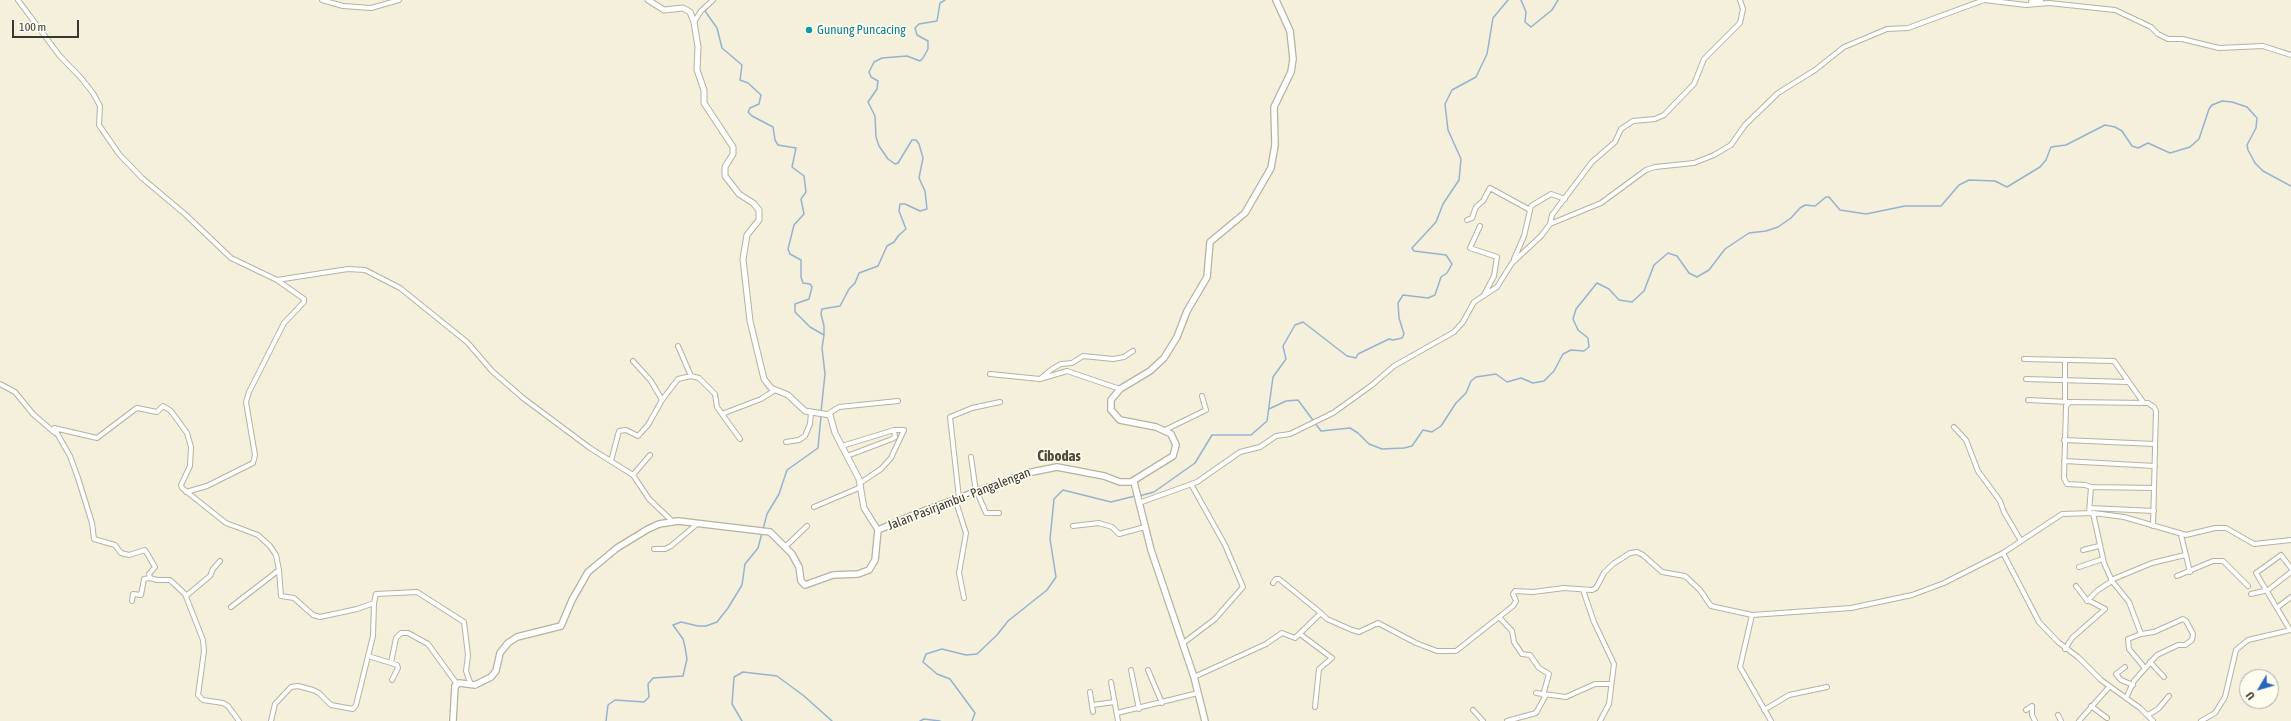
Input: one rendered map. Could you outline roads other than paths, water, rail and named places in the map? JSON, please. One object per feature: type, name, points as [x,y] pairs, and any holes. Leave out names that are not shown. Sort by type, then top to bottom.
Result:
[{"type":"main road","points":[[1205,721],[1194,677],[1161,584],[1134,482],[1172,456],[1176,445],[1174,439],[1165,430],[1125,421],[1117,417],[1110,405],[1114,394],[1150,371],[1164,358],[1177,337],[1187,311],[1207,277],[1210,242],[1245,213],[1271,168],[1275,145],[1274,107],[1291,72],[1293,59],[1290,31],[1276,0]]},
{"type":"main road","name":"Jalan Pasirjambu - Pangalengan","points":[[878,530],[957,499],[1043,468],[1057,467],[1104,476],[1120,482],[1134,482]]},
{"type":"main road","points":[[453,721],[453,690],[458,684],[472,685],[481,683],[494,674],[500,653],[508,643],[517,637],[561,626],[581,583],[598,562],[648,529],[672,521],[766,531],[785,547],[796,559],[803,585],[824,578],[863,573],[872,567],[876,556],[878,530]]},
{"type":"street","points":[[18,0],[59,55],[93,93],[100,106],[99,125],[119,154],[142,178],[186,215],[231,258],[277,280],[302,297],[304,301],[287,318],[249,392],[246,402],[255,459],[253,463],[220,480],[186,492]]},
{"type":"street","points":[[322,0],[343,6],[371,8],[400,0]]},
{"type":"street","points":[[648,0],[664,10],[686,9],[690,12],[694,22],[698,47],[697,70],[704,90],[704,103],[733,147],[733,154],[724,170],[725,176],[739,194],[753,203],[759,210],[759,220],[749,230],[746,239],[744,280],[750,321],[764,379],[770,388],[788,395],[805,411],[812,413],[827,414],[839,407],[898,402]]},
{"type":"street","points":[[694,22],[701,11],[713,0]]},
{"type":"street","points":[[1512,263],[1541,236],[1550,224],[1552,215],[1592,162],[1615,142],[1621,129],[1633,121],[1655,119],[1664,115],[1694,84],[1704,59],[1740,23],[1743,9],[1740,0]]},
{"type":"street","points":[[1550,224],[1590,209],[1646,170],[1700,161],[1732,145],[1745,125],[1778,93],[1815,70],[1844,47],[1887,29],[1908,28],[1984,0],[2022,4],[2049,3],[2116,10],[2151,27],[2158,34],[2168,39],[2182,39],[2219,48],[2263,46],[2291,55]]},
{"type":"street","points":[[2022,4],[2041,0]]},
{"type":"street","points":[[1467,220],[1472,218],[1476,207],[1483,201],[1490,188],[1530,210]]},
{"type":"street","points":[[1139,502],[1205,478],[1242,452],[1253,449],[1276,436],[1290,434],[1333,413],[1372,385],[1394,366],[1454,332],[1463,322],[1474,302],[1500,283],[1512,263],[1524,236],[1530,210],[1533,204],[1551,194],[1565,199]]},
{"type":"street","points":[[1480,226],[1470,248],[1497,257],[1493,280],[1484,296]]},
{"type":"street","points":[[277,280],[348,269],[365,270],[381,277],[410,295],[447,325],[523,398],[565,431],[633,475],[649,498],[672,521]]},
{"type":"street","points":[[678,346],[691,376]]},
{"type":"street","points":[[1040,379],[1061,364],[1072,363],[1083,356],[1113,359],[1124,357],[1134,351]]},
{"type":"street","points":[[2024,359],[2114,361],[2143,402]]},
{"type":"street","points":[[2065,360],[2067,402],[2065,409],[2064,440],[2065,482],[2071,485],[2085,484],[2090,487],[2154,488]]},
{"type":"street","points":[[633,361],[651,381],[662,400]]},
{"type":"street","points":[[990,374],[1040,379],[1067,372],[1120,389]]},
{"type":"street","points":[[612,461],[619,431],[626,430],[638,436],[648,425],[662,400],[678,380],[691,376],[699,378],[715,394],[716,407],[740,439]]},
{"type":"street","points":[[2026,379],[2128,382]]},
{"type":"street","points":[[0,384],[15,392],[33,414],[58,436]]},
{"type":"street","points":[[722,414],[761,399],[775,390]]},
{"type":"street","points":[[1165,430],[1206,410],[1202,396]]},
{"type":"street","points":[[2028,400],[2067,402],[2143,402],[2152,404],[2156,411],[2153,526]]},
{"type":"street","points":[[964,598],[959,573],[967,536],[957,499],[950,417],[972,408],[1000,402]]},
{"type":"street","points":[[150,578],[149,574],[155,567],[145,550],[134,555],[125,554],[121,553],[115,546],[94,539],[92,523],[78,478],[70,456],[54,428],[97,438],[137,408],[158,412],[163,406],[170,411],[187,433],[189,438],[192,455],[190,466],[181,485],[186,492],[226,523],[258,535],[266,542],[276,555],[280,570],[281,596],[295,598],[316,617],[357,609],[374,603]]},
{"type":"street","points":[[786,442],[799,440],[805,436],[810,424],[812,413]]},
{"type":"street","points":[[827,414],[860,485],[864,508],[878,530]]},
{"type":"street","points":[[1954,427],[1966,440],[1978,471],[2000,501],[2004,512],[2021,541]]},
{"type":"street","points":[[814,507],[860,485],[881,469],[891,458],[904,430],[894,430],[842,446]]},
{"type":"street","points":[[847,456],[892,439],[895,437],[894,430]]},
{"type":"street","points":[[2064,440],[2155,444]]},
{"type":"street","points":[[633,475],[650,455]]},
{"type":"street","points":[[971,457],[976,492],[986,513],[999,513]]},
{"type":"street","points":[[2064,461],[2155,466]]},
{"type":"street","points":[[1182,644],[1215,620],[1243,587],[1225,545],[1191,484]]},
{"type":"street","points":[[2090,487],[2091,511],[2103,559],[2112,580],[2129,602],[2141,634]]},
{"type":"street","points":[[2091,511],[2124,517],[2181,535],[2199,533],[2215,528],[2226,528],[2254,544],[2291,540]]},
{"type":"street","points":[[1273,583],[1276,578],[1279,579],[1327,619],[1352,630],[1359,632],[1378,623],[1416,643],[1437,651],[1449,652],[1464,646],[1515,603],[1513,594],[1515,591],[1533,592],[1564,588],[1583,590],[1596,588],[1604,573],[1613,564],[1630,553],[1637,552],[1650,560],[1662,572],[1678,574],[1692,581],[1711,606],[1752,615],[1792,614],[1870,605],[1931,588],[2003,553],[2062,514],[2091,511],[2154,511]]},
{"type":"street","points":[[1073,526],[1099,523],[1112,527],[1119,534],[1145,527]]},
{"type":"street","points":[[654,549],[664,549],[671,546],[697,524]]},
{"type":"street","points":[[785,547],[807,526]]},
{"type":"street","points":[[2181,535],[2190,572]]},
{"type":"street","points":[[2083,550],[2099,546]]},
{"type":"street","points":[[2003,553],[2039,622],[2065,649],[2078,657],[2109,687],[2126,698],[2153,721]]},
{"type":"street","points":[[2087,600],[2112,580],[2152,563],[2185,555]]},
{"type":"street","points":[[2201,721],[2214,713],[2225,697],[2229,674],[2238,648],[2248,640],[2290,629],[2268,590],[2256,575],[2257,572],[2281,555],[2291,568]]},
{"type":"street","points":[[2079,567],[2103,559]]},
{"type":"street","points":[[186,596],[210,576],[213,568],[220,561]]},
{"type":"street","points":[[2177,576],[2190,572],[2213,561],[2223,561],[2248,586]]},
{"type":"street","points":[[231,607],[280,570]]},
{"type":"street","points":[[2251,594],[2268,590],[2291,572]]},
{"type":"street","points":[[132,600],[133,594],[141,595],[144,580],[150,578],[157,580],[170,580],[186,596],[203,640],[204,651],[198,695],[203,700],[223,703],[228,706],[239,721]]},
{"type":"street","points":[[2065,649],[2072,638],[2105,609],[2087,600],[2076,586]]},
{"type":"street","points":[[1583,590],[1594,622],[1614,664],[1609,704],[1600,721]]},
{"type":"street","points":[[271,721],[275,704],[291,687],[298,686],[313,690],[319,693],[331,705],[353,709],[356,705],[373,636],[374,603],[376,594],[416,591],[462,620],[465,624],[468,655],[466,671],[472,685]]},
{"type":"street","points":[[2278,607],[2291,597]]},
{"type":"street","points":[[1194,677],[1266,644],[1282,633],[1293,639],[1321,613]]},
{"type":"street","points":[[1752,615],[1740,667],[1771,721]]},
{"type":"street","points":[[1499,617],[1512,630],[1514,642],[1522,654],[1530,655],[1539,668],[1549,674],[1544,695],[1536,713],[1507,721]]},
{"type":"street","points":[[2126,698],[2144,668],[2158,654],[2192,641],[2194,634],[2186,621],[2183,619],[2154,632],[2141,634],[2128,639],[2128,646],[2133,656],[2144,668]]},
{"type":"street","points":[[391,663],[396,638],[401,633],[408,633],[428,644],[458,684]]},
{"type":"street","points":[[1300,634],[1332,658],[1319,670],[1315,707]]},
{"type":"street","points":[[368,656],[397,665],[398,668],[392,680]]},
{"type":"street","points":[[2150,662],[2164,677]]},
{"type":"street","points":[[2125,667],[2116,674],[2121,680],[2133,685]]},
{"type":"street","points":[[1131,670],[1139,709]]},
{"type":"street","points":[[1148,670],[1162,703]]},
{"type":"street","points":[[1111,682],[1118,721]]},
{"type":"street","points":[[1536,693],[1566,697],[1595,684],[1612,684]]},
{"type":"street","points":[[1764,710],[1789,695],[1827,687]]},
{"type":"street","points":[[2080,721],[2091,706],[2109,687]]},
{"type":"street","points":[[1090,692],[1094,712]]},
{"type":"street","points":[[1117,713],[1139,709],[1198,693]]},
{"type":"street","points":[[2148,716],[2158,709],[2169,696]]},
{"type":"street","points":[[1092,705],[1115,702]]},
{"type":"street","points":[[2026,710],[2032,706],[2032,715],[2035,721]]},
{"type":"street","points":[[2091,706],[2107,718]]},
{"type":"street","points":[[1473,710],[1483,721]]},
{"type":"street","points":[[2058,715],[2062,721]]},
{"type":"waterway","points":[[715,0],[705,11],[717,28],[722,48],[742,65],[740,80],[748,83],[761,95],[759,104],[750,108],[748,112],[752,116],[773,127],[775,140],[778,145],[796,148],[792,167],[804,176],[806,192],[801,199],[804,214],[794,225],[788,249],[790,254],[801,260],[801,277],[803,283],[810,284],[812,287],[809,299],[795,304],[795,312],[810,327],[824,335],[822,348],[825,374],[821,412]]},
{"type":"waterway","points":[[824,335],[824,326],[821,314],[822,309],[840,306],[849,289],[855,283],[859,273],[878,266],[887,246],[894,242],[906,229],[899,211],[900,204],[905,204],[920,211],[927,209],[925,191],[919,178],[923,158],[919,144],[916,140],[912,140],[898,163],[895,164],[888,159],[879,146],[876,137],[875,116],[868,102],[877,89],[878,81],[871,77],[869,72],[874,62],[882,58],[907,56],[920,61],[928,49],[928,41],[917,35],[915,28],[919,24],[937,21],[940,3],[945,0]]},
{"type":"waterway","points":[[1139,496],[1154,492],[1195,463],[1212,435],[1251,435],[1267,421],[1273,377],[1286,359],[1283,346],[1295,325],[1303,322],[1347,356],[1356,358],[1358,354],[1389,339],[1393,340],[1402,338],[1404,334],[1399,318],[1398,303],[1403,295],[1428,298],[1435,295],[1441,277],[1447,273],[1452,264],[1446,255],[1414,251],[1412,248],[1436,222],[1443,204],[1459,180],[1461,159],[1448,130],[1445,104],[1452,90],[1476,77],[1487,54],[1493,18],[1508,0]]},
{"type":"waterway","points":[[1521,0],[1526,12],[1525,22],[1531,27],[1552,10],[1558,0]]},
{"type":"waterway","points":[[1269,409],[1286,401],[1298,400],[1321,431],[1350,428],[1358,433],[1369,444],[1382,449],[1412,446],[1423,430],[1432,432],[1441,426],[1456,403],[1466,393],[1471,381],[1476,377],[1496,374],[1507,382],[1521,378],[1533,383],[1544,381],[1554,371],[1563,354],[1571,350],[1584,351],[1589,347],[1588,338],[1578,330],[1573,319],[1576,309],[1597,283],[1609,289],[1619,300],[1632,302],[1644,291],[1654,265],[1668,253],[1677,256],[1689,273],[1697,277],[1709,270],[1725,249],[1749,233],[1766,231],[1778,227],[1791,218],[1800,208],[1805,205],[1815,206],[1826,197],[1829,197],[1840,210],[1866,214],[1905,206],[1941,206],[1959,185],[1969,180],[1995,181],[2007,187],[2040,167],[2046,160],[2051,147],[2066,145],[2105,125],[2115,127],[2122,131],[2132,146],[2138,148],[2148,143],[2170,153],[2190,147],[2199,139],[2209,109],[2212,105],[2222,101],[2232,102],[2247,107],[2257,118],[2256,128],[2247,145],[2255,163],[2263,171],[2291,186]]},
{"type":"waterway","points":[[606,721],[608,705],[615,700],[644,702],[649,697],[648,684],[653,678],[683,676],[687,659],[685,647],[683,639],[673,625],[681,622],[698,626],[706,626],[717,622],[728,608],[742,585],[745,564],[758,548],[767,514],[779,494],[787,470],[818,448],[821,416]]},
{"type":"waterway","points":[[972,721],[975,713],[950,679],[937,674],[923,662],[926,654],[942,649],[966,655],[977,654],[997,635],[1008,621],[1047,590],[1056,577],[1050,539],[1054,499],[1063,490],[1111,502],[1135,496]]},
{"type":"waterway","points":[[742,721],[732,704],[734,677],[743,672],[777,676],[804,696],[832,721]]},
{"type":"waterway","points":[[920,721],[924,719],[940,721]]},
{"type":"place","name":"Gunung Puncacing","points":[[809,30]]},
{"type":"district","name":"Cibodas","points":[[1059,456]]}]
